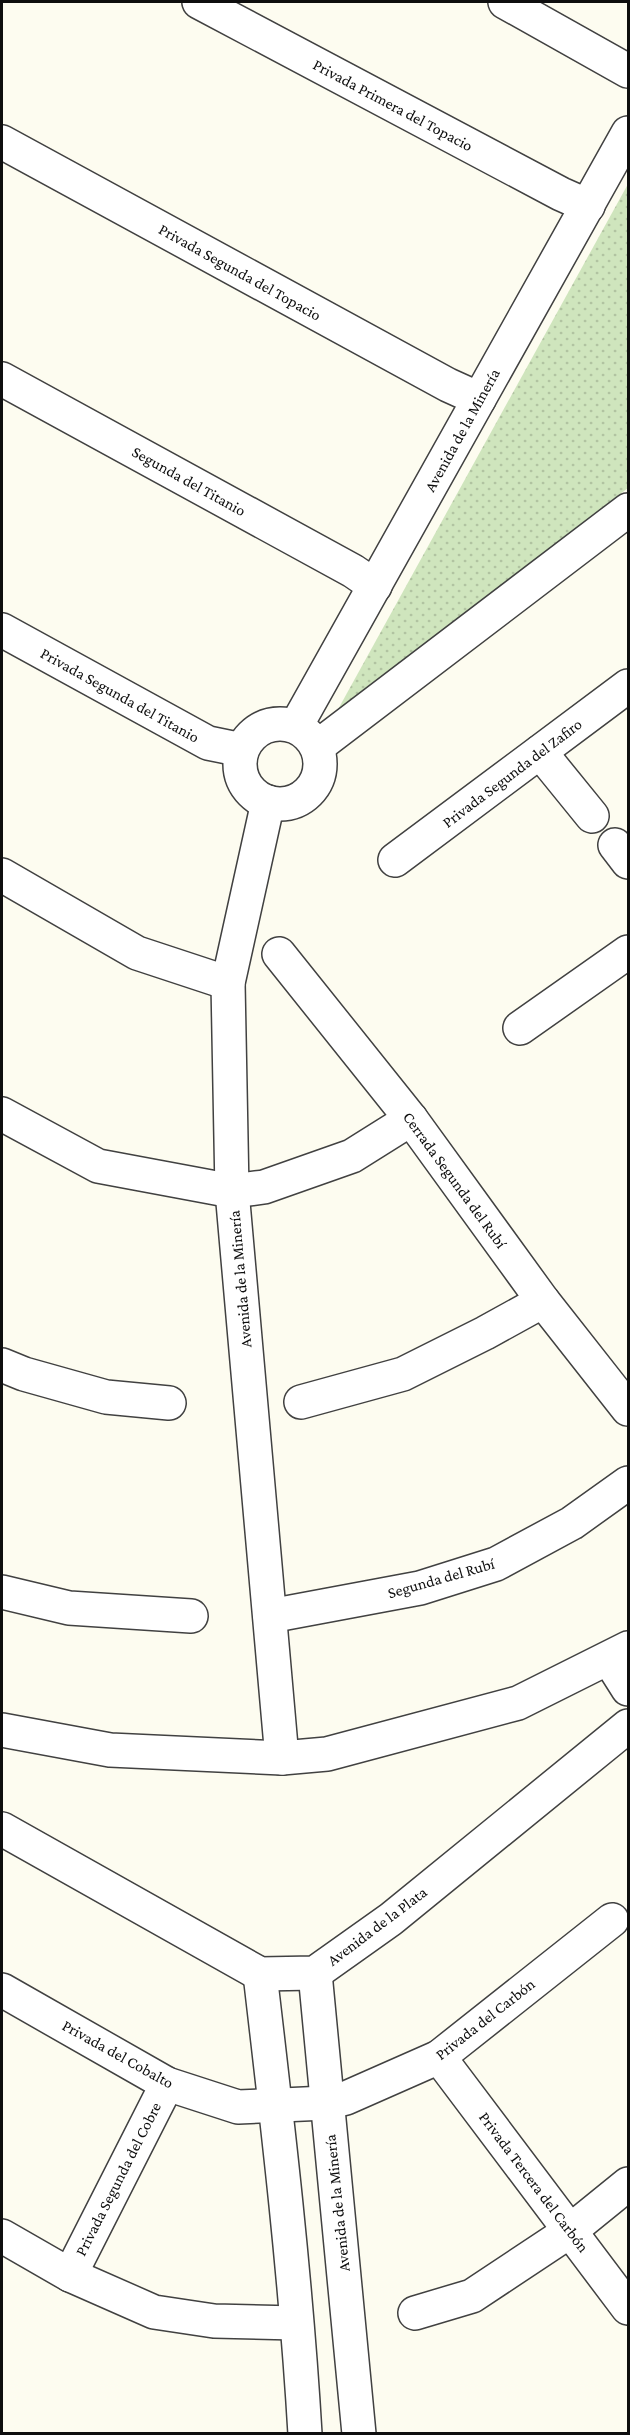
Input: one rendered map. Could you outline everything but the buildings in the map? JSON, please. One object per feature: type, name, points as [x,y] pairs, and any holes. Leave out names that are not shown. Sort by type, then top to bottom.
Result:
[{"type":"street","name":"Privada Primera del Topacio","points":[[199,2],[561,194],[588,206]]},
{"type":"street","points":[[505,2],[628,71]]},
{"type":"street","name":"Avenida de la Minería","points":[[307,736],[375,586],[628,133]]},
{"type":"street","name":"Privada Segunda del Topacio","points":[[2,142],[448,385],[479,399]]},
{"type":"street","name":"Segunda del Titanio","points":[[2,379],[353,571],[375,586]]},
{"type":"street","points":[[307,736],[628,510]]},
{"type":"street","name":"Privada Segunda del Titanio","points":[[2,630],[208,743],[242,750]]},
{"type":"street","name":"Privada Segunda del Zafiro","points":[[395,860],[628,686]]},
{"type":"street","points":[[283,723],[307,736],[321,761],[318,777],[311,791],[298,800],[283,804],[268,802],[254,794],[244,782],[240,766],[242,750],[249,738],[270,724],[283,723]]},
{"type":"street","points":[[540,752],[592,816]]},
{"type":"street","name":"Avenida de la Minería","points":[[268,802],[228,983],[232,1191],[282,1758]]},
{"type":"street","points":[[2,875],[137,953],[228,983]]},
{"type":"street","points":[[520,1028],[628,952]]},
{"type":"street","name":"Cerrada Segunda del Rubí","points":[[279,954],[411,1119],[543,1300],[628,1409]]},
{"type":"street","points":[[2,1114],[98,1166],[232,1191],[264,1187],[352,1156],[411,1119]]},
{"type":"street","points":[[301,1402],[403,1374],[485,1333],[543,1300]]},
{"type":"street","points":[[2,1365],[24,1374],[106,1397],[169,1403]]},
{"type":"street","name":"Segunda del Rubí","points":[[270,1616],[420,1588],[496,1564],[572,1523],[628,1483]]},
{"type":"street","points":[[2,1592],[69,1608],[191,1616]]},
{"type":"street","points":[[2,1730],[110,1750],[282,1758],[327,1754],[518,1703],[619,1654],[628,1689]]},
{"type":"street","name":"Avenida de la Plata","points":[[260,1974],[315,1973],[391,1918],[628,1726]]},
{"type":"street","points":[[2,1829],[260,1974],[276,2105],[305,2433]]},
{"type":"street","name":"Privada del Carbón","points":[[276,2105],[326,2103],[346,2098],[439,2057],[612,1920]]},
{"type":"street","name":"Avenida de la Minería","points":[[315,1973],[359,2433]]},
{"type":"street","name":"Privada del Cobalto","points":[[2,1990],[167,2084],[238,2107],[276,2105]]},
{"type":"street","name":"Privada Tercera del Carbón","points":[[439,2057],[628,2308]]},
{"type":"street","name":"Privada Segunda del Cobre","points":[[70,2275],[167,2084]]},
{"type":"street","points":[[415,2313],[472,2296],[570,2232],[628,2184]]},
{"type":"street","points":[[2,2236],[70,2275],[154,2312],[214,2321],[296,2323]]},
{"type":"green space","points":[[628,184],[628,488],[336,713]]}]
